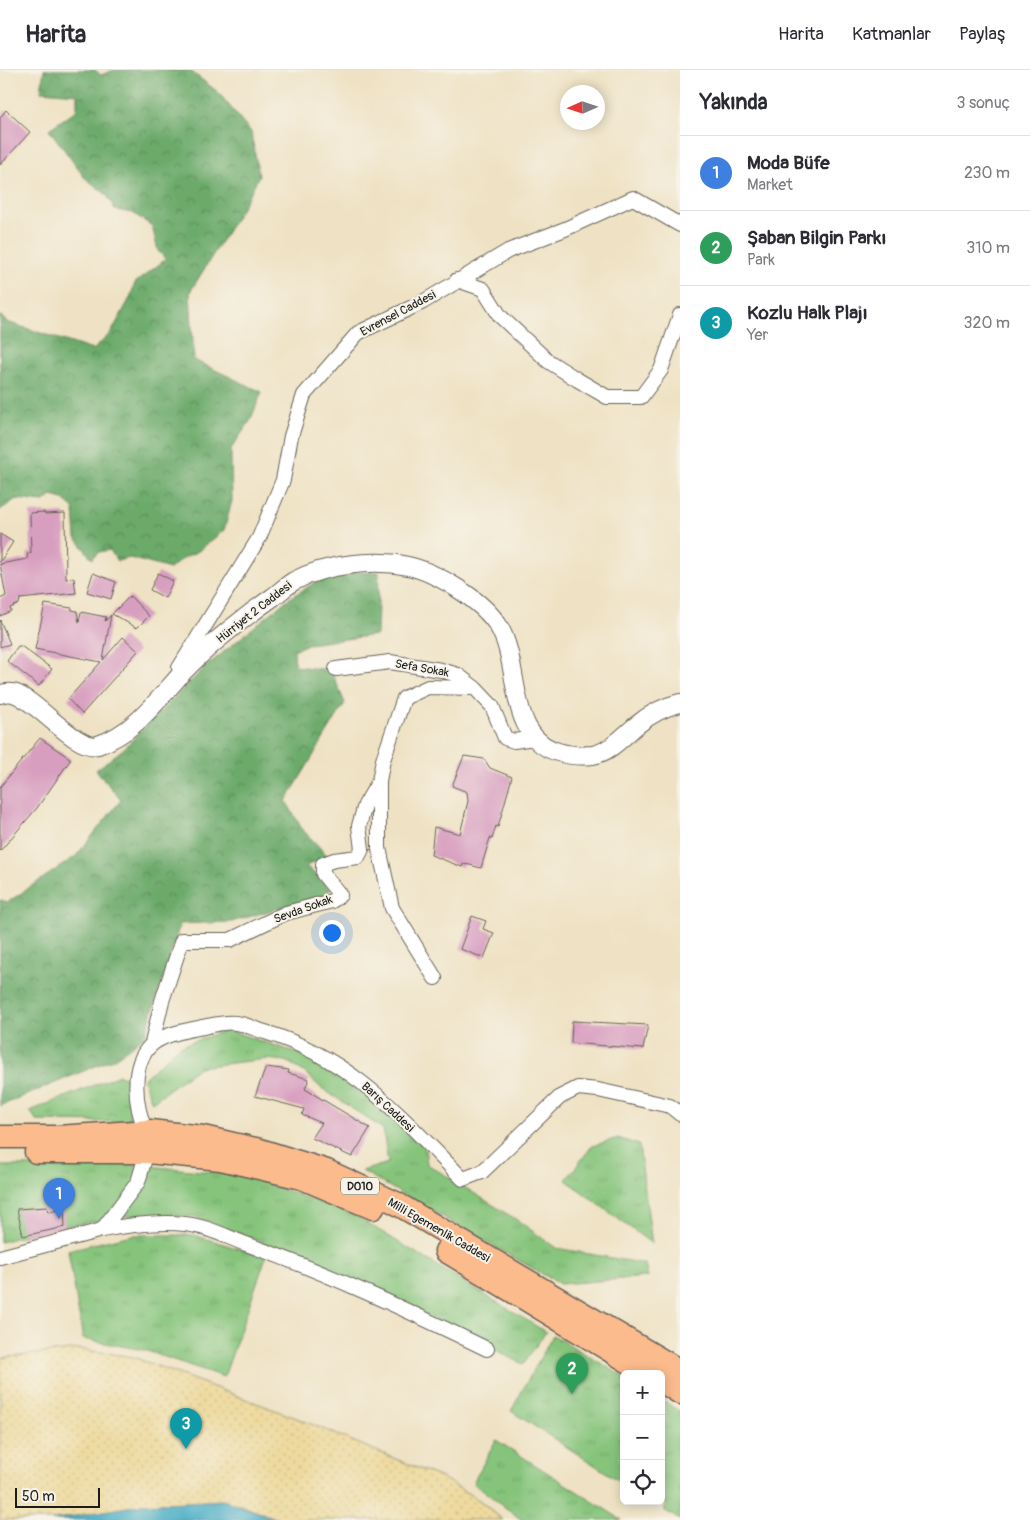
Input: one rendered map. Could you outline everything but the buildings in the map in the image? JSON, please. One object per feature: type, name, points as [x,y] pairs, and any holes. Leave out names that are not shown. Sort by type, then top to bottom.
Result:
[{"type":"highway","name":"Milli Egemenlik Caddesi","points":[[0,1137],[58,1137],[146,1142],[302,1178],[385,1214],[642,1370]]},
{"type":"highway","name":"Milli Egemenlik Caddesi","points":[[0,1152],[203,1137],[260,1150],[327,1171],[396,1203],[680,1371]]},
{"type":"highway","points":[[665,1384],[680,1393]]},
{"type":"street","name":"Evrensel Caddesi","points":[[160,698],[259,538],[283,480],[291,436],[304,395],[358,333],[423,302],[508,251],[633,198],[680,225]]},
{"type":"street","points":[[458,280],[483,289],[500,316],[548,361],[607,397],[641,397],[661,370],[680,314]]},
{"type":"street","name":"Hürriyet 2 Caddesi","points":[[0,694],[12,692],[32,703],[50,720],[86,744],[95,746],[126,732],[199,655],[251,612],[294,581],[328,569],[357,565],[392,564],[408,566],[430,574],[466,594],[498,625],[507,643],[525,724],[534,738]]},
{"type":"street","name":"Sefa Sokak","points":[[336,669],[390,662],[441,670],[458,675],[475,688],[492,706],[505,738],[514,741],[534,738]]},
{"type":"street","name":"Sevda Sokak","points":[[152,1043],[162,1001],[182,940],[230,940],[286,913],[332,901],[340,895],[323,874],[323,864],[334,860],[358,857],[362,849],[359,826],[365,805],[379,781],[383,760],[404,698],[428,687],[475,688]]},
{"type":"street","points":[[534,738],[537,743],[548,750],[565,754],[593,755],[608,750],[659,709],[680,703]]},
{"type":"street","points":[[379,781],[379,848],[392,908],[435,978]]},
{"type":"street","name":"Barış Caddesi","points":[[152,1043],[156,1040],[189,1030],[235,1022],[325,1056],[374,1090],[462,1178],[482,1172],[560,1097],[578,1088],[598,1090],[670,1106],[680,1114]]},
{"type":"street","points":[[102,1230],[138,1182],[146,1142],[139,1116],[136,1089],[141,1054],[152,1043]]},
{"type":"street","points":[[0,1257],[102,1230],[131,1225],[186,1224],[286,1258],[487,1349]]},
{"type":"green space","points":[[44,70],[95,70],[101,75],[114,70],[189,70],[218,92],[251,132],[259,176],[240,211],[190,292],[194,360],[262,392],[250,421],[231,449],[232,501],[224,530],[200,550],[182,559],[170,569],[130,558],[117,561],[110,550],[99,552],[92,559],[76,538],[74,510],[63,499],[52,496],[44,502],[16,499],[0,510],[0,315],[7,322],[93,350],[111,333],[130,298],[135,283],[166,259],[158,251],[152,226],[133,213],[115,210],[107,195],[84,177],[49,129],[77,110],[77,94],[41,91]]},
{"type":"green space","points":[[379,572],[377,635],[308,644],[294,650],[295,666],[331,670],[345,703],[286,801],[302,829],[328,856],[306,866],[331,889],[325,895],[231,922],[180,924],[145,1036],[115,1058],[0,1106],[0,900],[8,902],[76,856],[121,800],[96,770],[122,750],[203,669],[288,599],[316,582],[347,573]]},
{"type":"green space","points":[[227,1030],[295,1052],[340,1072],[370,1096],[425,1148],[427,1164],[517,1220],[556,1248],[645,1264],[648,1277],[560,1284],[362,1171],[388,1163],[383,1129],[320,1087],[304,1072],[286,1061],[266,1059],[199,1067],[152,1102],[143,1079],[180,1046]]},
{"type":"green space","points":[[119,1075],[128,1078],[130,1122],[37,1121],[30,1111]]},
{"type":"green space","points":[[618,1138],[639,1145],[652,1244],[566,1180],[592,1146]]},
{"type":"green space","points":[[136,1165],[244,1175],[354,1215],[546,1332],[523,1364],[412,1308],[257,1240],[193,1216],[126,1216],[54,1228],[0,1242],[0,1166]]},
{"type":"green space","points":[[132,1235],[194,1235],[266,1257],[224,1377],[144,1350],[83,1339],[68,1250]]},
{"type":"green space","points":[[553,1335],[620,1375],[620,1481],[511,1411]]},
{"type":"green space","points":[[665,1402],[680,1411],[680,1520],[664,1510],[667,1504],[665,1503]]},
{"type":"green space","points":[[496,1440],[622,1520],[522,1520],[473,1483]]},
{"type":"sand","points":[[79,1349],[133,1357],[299,1419],[444,1479],[479,1500],[503,1520],[280,1520],[235,1503],[159,1503],[52,1520],[0,1520],[0,1358]]},
{"type":"water","points":[[223,1500],[280,1520],[52,1520],[144,1504]]},
{"type":"place","name":"Moda Büfe","points":[[59,1219]]},
{"type":"place","name":"Şaban Bilgin Parkı","points":[[572,1394]]},
{"type":"place","name":"Kozlu Halk Plajı","points":[[186,1449]]}]
